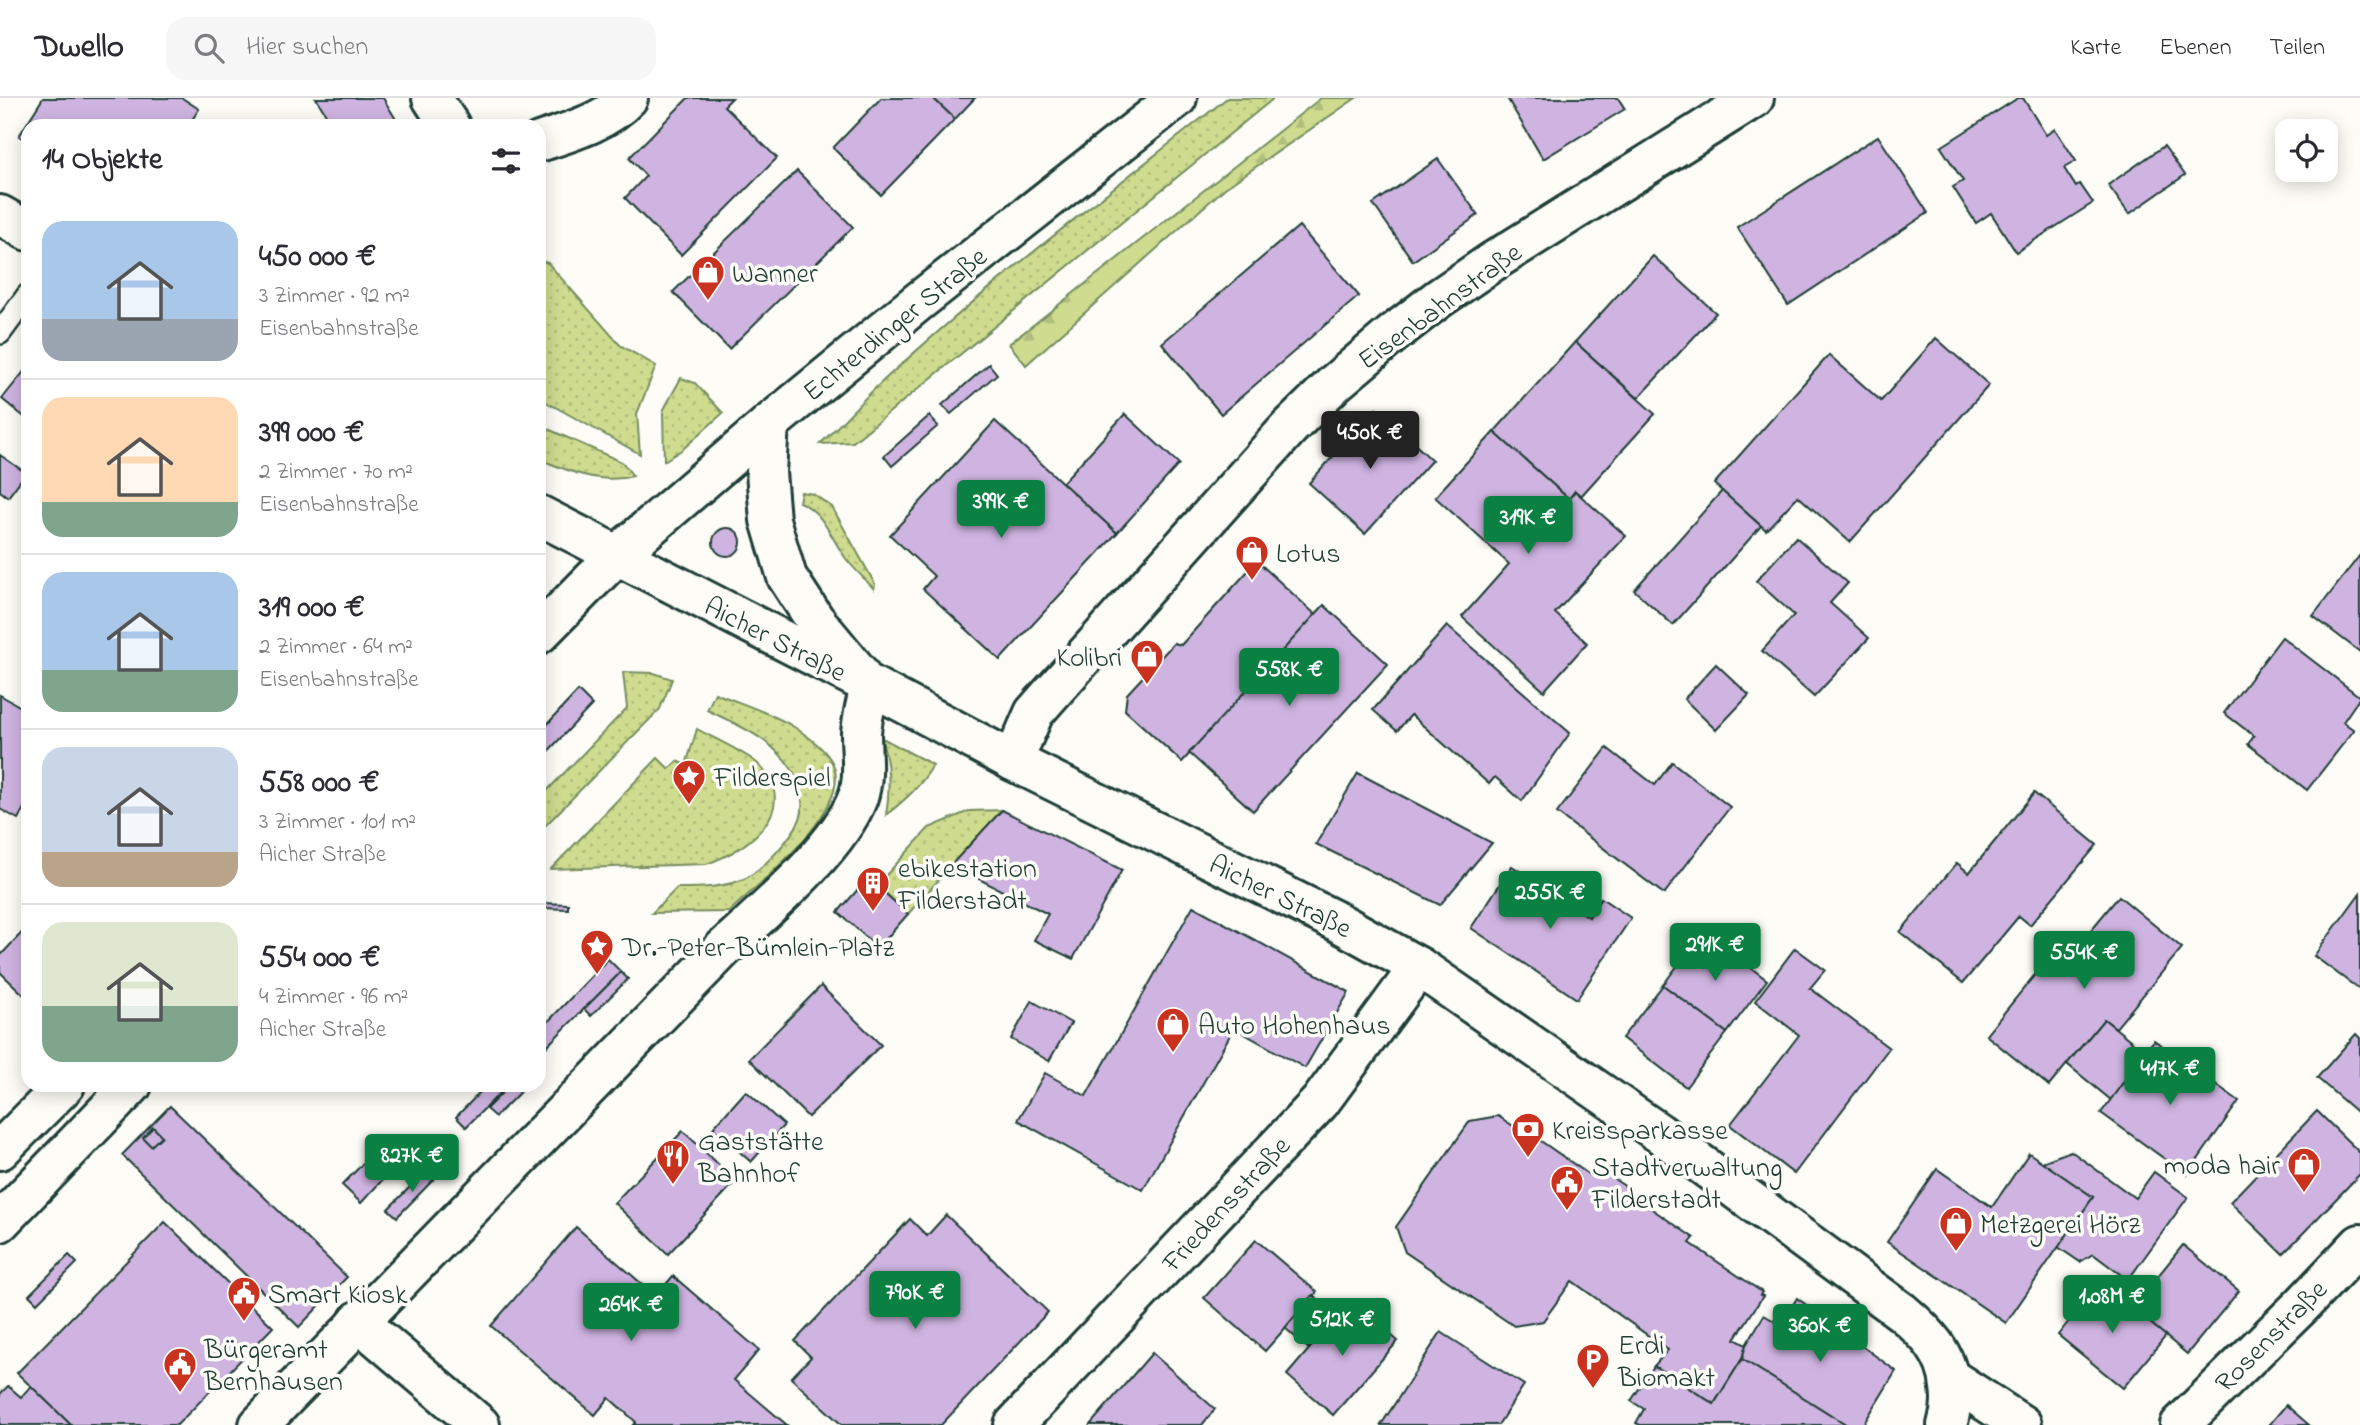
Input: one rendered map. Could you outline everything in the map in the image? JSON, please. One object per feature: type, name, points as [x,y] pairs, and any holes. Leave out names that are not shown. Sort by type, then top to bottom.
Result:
[{"type":"main road","points":[[432,98],[446,119]]},
{"type":"main road","points":[[546,140],[582,127],[622,105],[628,98]]},
{"type":"main road","name":"Echterdinger Straße","points":[[546,627],[616,556],[769,424],[918,302],[1177,98]]},
{"type":"main road","name":"Eisenbahnstraße","points":[[1013,761],[1034,713],[1289,428],[1335,383],[1438,299],[1503,255],[1754,98]]},
{"type":"main road","points":[[0,215],[21,227]]},
{"type":"main road","points":[[259,1425],[358,1321],[830,843],[846,821],[859,795],[862,773],[861,730],[870,685],[815,620],[788,577],[770,520],[766,472],[769,424]]},
{"type":"main road","name":"Aicher Straße","points":[[546,520],[1013,761],[1338,922],[1419,967],[1659,1133],[1902,1312],[1925,1331],[1937,1346],[1950,1378]]},
{"type":"main road","name":"Friedensstraße","points":[[1014,1425],[1320,1102],[1419,967]]},
{"type":"main road","points":[[0,1150],[58,1092]]},
{"type":"main road","points":[[8,1214],[125,1092]]},
{"type":"main road","points":[[0,1171],[13,1176],[16,1186],[8,1214]]},
{"type":"main road","name":"Rosenstraße","points":[[2179,1425],[2302,1305],[2360,1244]]},
{"type":"main road","points":[[358,1321],[480,1425]]},
{"type":"main road","points":[[1947,1425],[1951,1397],[1950,1378]]},
{"type":"main road","points":[[1950,1378],[2022,1425]]},
{"type":"lane","points":[[0,333],[21,304]]},
{"type":"green space","points":[[1227,98],[1274,98],[853,442],[820,444],[884,380],[967,307]]},
{"type":"green space","points":[[1321,98],[1356,98],[1225,188],[1026,365],[1009,344]]},
{"type":"green space","points":[[546,262],[620,345],[656,366],[637,414],[640,454],[546,402]]},
{"type":"green space","points":[[681,378],[695,383],[723,413],[683,449],[664,461],[663,411]]},
{"type":"green space","points":[[546,428],[622,462],[633,476],[609,479],[573,472],[546,462]]},
{"type":"green space","points":[[801,492],[813,494],[832,507],[875,584],[874,589],[847,560],[815,512],[799,502]]},
{"type":"green space","points":[[623,672],[654,673],[672,679],[660,709],[546,825],[546,792],[627,708]]},
{"type":"green space","points":[[715,693],[776,717],[805,734],[830,758],[836,782],[830,802],[800,844],[729,912],[652,913],[677,888],[721,886],[746,878],[769,860],[800,819],[802,803],[799,787],[788,764],[769,744],[757,736],[707,710]]},
{"type":"green space","points":[[697,729],[752,759],[770,781],[775,797],[772,812],[765,826],[753,838],[722,858],[706,864],[551,869],[658,758],[669,769],[677,761],[686,765]]},
{"type":"green space","points":[[884,739],[933,765],[912,792],[886,815],[888,778],[882,741]]},
{"type":"green space","points":[[1002,810],[908,914],[877,885],[929,828],[969,811]]},
{"type":"building","points":[[43,98],[182,98],[199,109],[193,119],[30,119]]},
{"type":"building","points":[[316,98],[383,98],[396,119],[329,119]]},
{"type":"building","points":[[688,98],[732,98],[724,106],[777,158],[681,255],[625,198],[646,176],[629,158]]},
{"type":"building","points":[[881,98],[933,98],[955,119],[881,195],[833,148]]},
{"type":"building","points":[[933,98],[975,98],[955,119]]},
{"type":"building","points":[[1507,98],[1618,98],[1625,109],[1543,159]]},
{"type":"building","points":[[2018,98],[2023,98],[2046,135],[2055,129],[2076,161],[2064,168],[2076,187],[2080,184],[2093,203],[2016,252],[1991,213],[1976,223],[1953,187],[1963,181],[1941,147]]},
{"type":"building","points":[[1878,136],[1928,213],[1788,305],[1737,227]]},
{"type":"building","points":[[2164,146],[2185,175],[2129,214],[2108,185]]},
{"type":"building","points":[[1438,159],[1478,215],[1413,261],[1373,204]]},
{"type":"building","points":[[797,171],[853,227],[729,349],[673,292]]},
{"type":"building","points":[[1299,226],[1359,296],[1221,414],[1162,343]]},
{"type":"building","points":[[1653,256],[1716,313],[1638,398],[1575,342]]},
{"type":"building","points":[[1936,338],[1989,385],[1850,542],[1798,496],[1766,530],[1714,484],[1829,355],[1881,401]]},
{"type":"building","points":[[1575,342],[1655,414],[1581,496],[1575,491],[1569,499],[1494,432]]},
{"type":"building","points":[[989,364],[997,374],[951,414],[942,405]]},
{"type":"building","points":[[21,375],[21,414],[2,399]]},
{"type":"building","points":[[1376,409],[1432,460],[1365,534],[1309,483]]},
{"type":"building","points":[[1125,414],[1179,464],[1117,533],[1062,483]]},
{"type":"building","points":[[929,416],[938,426],[892,466],[884,456]]},
{"type":"building","points":[[995,421],[1117,533],[1000,660],[923,589],[934,576],[890,535]]},
{"type":"building","points":[[1494,432],[1569,499],[1575,491],[1626,536],[1555,613],[1587,643],[1544,691],[1462,617],[1509,564],[1435,497]]},
{"type":"building","points":[[0,455],[21,470],[21,480],[8,497],[0,491]]},
{"type":"building","points":[[1722,491],[1761,526],[1673,625],[1634,590]]},
{"type":"building","points":[[727,528],[737,532],[741,542],[737,552],[727,556],[717,552],[713,542],[717,532]]},
{"type":"building","points":[[1796,537],[1848,583],[1830,603],[1869,638],[1814,697],[1762,651],[1794,615],[1756,581]]},
{"type":"building","points":[[2360,555],[2360,652],[2313,616]]},
{"type":"building","points":[[1257,561],[1316,615],[1182,762],[1125,710],[1127,694],[1174,643],[1181,645]]},
{"type":"building","points":[[1324,605],[1388,664],[1253,811],[1189,753]]},
{"type":"building","points":[[1447,626],[1570,733],[1522,801],[1495,777],[1489,784],[1411,715],[1397,731],[1373,710]]},
{"type":"building","points":[[2282,637],[2360,697],[2343,722],[2354,730],[2307,790],[2248,744],[2254,736],[2224,713]]},
{"type":"building","points":[[1716,664],[1749,695],[1716,730],[1684,699]]},
{"type":"building","points":[[578,691],[592,705],[546,754],[546,725]]},
{"type":"building","points":[[0,695],[21,707],[21,814],[18,819],[0,809]]},
{"type":"building","points":[[1607,748],[1655,785],[1672,762],[1730,807],[1664,894],[1557,813]]},
{"type":"building","points":[[1358,773],[1492,843],[1440,905],[1316,844]]},
{"type":"building","points":[[2034,793],[2097,845],[2030,925],[2019,916],[1963,983],[1900,932],[1957,863],[1969,873]]},
{"type":"building","points":[[1002,810],[1122,870],[1073,959],[1034,940],[1048,914],[951,865]]},
{"type":"building","points":[[1512,866],[1589,917],[1601,898],[1631,918],[1577,999],[1471,928]]},
{"type":"building","name":"ebikestation Filderstadt","points":[[868,878],[908,914],[878,948],[838,912]]},
{"type":"building","points":[[2360,893],[2360,990],[2314,956]]},
{"type":"building","points":[[2119,896],[2182,948],[2116,1028],[2104,1019],[2049,1086],[1986,1035],[2042,966],[2054,975]]},
{"type":"building","points":[[546,903],[568,904],[568,909],[546,908]]},
{"type":"building","points":[[1193,906],[1349,992],[1305,1068],[1234,1028],[1143,1190],[1018,1120],[1045,1073],[1086,1096]]},
{"type":"building","points":[[1703,932],[1767,980],[1727,1033],[1663,985]]},
{"type":"building","points":[[21,934],[21,992],[0,972],[0,956]]},
{"type":"building","points":[[1795,948],[1825,970],[1810,988],[1889,1048],[1794,1174],[1730,1125],[1799,1035],[1755,1001]]},
{"type":"building","points":[[608,959],[621,972],[546,1047],[546,1024]]},
{"type":"building","points":[[621,972],[628,979],[591,1016],[584,1009]]},
{"type":"building","points":[[1663,985],[1727,1033],[1686,1087],[1622,1038]]},
{"type":"building","points":[[821,986],[881,1045],[808,1117],[749,1059]]},
{"type":"building","points":[[1032,1001],[1071,1023],[1049,1061],[1011,1039]]},
{"type":"building","points":[[2104,1019],[2145,1052],[2111,1100],[2067,1064]]},
{"type":"building","points":[[2356,1034],[2360,1038],[2360,1115],[2317,1078]]},
{"type":"building","points":[[2154,1040],[2239,1101],[2187,1175],[2101,1113]]},
{"type":"building","points":[[746,1091],[784,1125],[751,1162],[713,1128]]},
{"type":"building","points":[[480,1092],[501,1092],[466,1127],[456,1117]]},
{"type":"building","points":[[503,1092],[520,1092],[495,1117],[486,1109]]},
{"type":"building","points":[[170,1106],[347,1277],[299,1327],[122,1155]]},
{"type":"building","points":[[2317,1111],[2360,1153],[2360,1174],[2283,1254],[2230,1202]]},
{"type":"building","points":[[1498,1116],[1527,1135],[1532,1135],[1594,1178],[1597,1172],[1602,1175],[1605,1173],[1626,1187],[1627,1192],[1694,1238],[1690,1243],[1762,1292],[1760,1295],[1763,1296],[1735,1339],[1746,1345],[1742,1359],[1714,1404],[1654,1366],[1668,1350],[1572,1281],[1543,1321],[1514,1326],[1405,1252],[1396,1227],[1470,1121]]},
{"type":"building","points":[[153,1127],[162,1136],[151,1146],[143,1138]]},
{"type":"building","points":[[683,1131],[736,1181],[668,1254],[614,1203]]},
{"type":"building","points":[[380,1146],[398,1163],[361,1203],[342,1185]]},
{"type":"building","points":[[2071,1151],[2135,1198],[2154,1172],[2188,1197],[2128,1280],[2093,1254],[2080,1262],[2058,1247],[2093,1197],[2042,1162]]},
{"type":"building","points":[[2029,1153],[2093,1197],[2006,1323],[1887,1242],[1937,1169],[1992,1207]]},
{"type":"building","points":[[427,1170],[435,1178],[397,1217],[388,1209]]},
{"type":"building","points":[[946,1215],[1048,1312],[941,1425],[842,1425],[791,1378],[811,1357],[795,1341],[910,1219],[927,1236]]},
{"type":"building","points":[[165,1222],[273,1327],[177,1425],[71,1425],[17,1373]]},
{"type":"building","points":[[576,1227],[656,1296],[673,1276],[759,1350],[734,1380],[787,1425],[633,1425],[636,1422],[609,1398],[595,1415],[491,1326]]},
{"type":"building","points":[[1256,1240],[1317,1292],[1265,1351],[1204,1298]]},
{"type":"building","points":[[2183,1245],[2239,1291],[2187,1354],[2132,1308]]},
{"type":"building","points":[[69,1255],[77,1263],[37,1303],[29,1295]]},
{"type":"building","points":[[2100,1282],[2166,1336],[2123,1388],[2058,1335]]},
{"type":"building","points":[[1313,1295],[1338,1316],[1309,1349],[1285,1328]]},
{"type":"building","points":[[1797,1298],[1896,1371],[1863,1425],[1847,1425],[1742,1359],[1746,1345],[1764,1315],[1781,1325]]},
{"type":"building","points":[[1351,1300],[1398,1341],[1333,1415],[1287,1375]]},
{"type":"building","points":[[1441,1332],[1524,1385],[1498,1425],[1381,1425]]},
{"type":"building","points":[[1152,1353],[1215,1409],[1202,1425],[1090,1425]]},
{"type":"building","points":[[1742,1359],[1847,1425],[1636,1423],[1644,1409],[1631,1401],[1654,1366],[1714,1404]]},
{"type":"building","points":[[8,1386],[21,1397],[31,1386],[71,1425],[0,1425],[0,1394]]},
{"type":"building","points":[[2286,1405],[2309,1425],[2269,1425]]},
{"type":"place","name":"Wanner","points":[[708,302]]},
{"type":"place","name":"Lotus","points":[[1252,582]]},
{"type":"place","name":"Kolibri","points":[[1147,686]]},
{"type":"place","name":"Filderspiel","points":[[689,806]]},
{"type":"place","name":"ebikestation Filderstadt","points":[[873,913]]},
{"type":"place","name":"Dr.-Peter-Bümlein-Platz","points":[[597,976]]},
{"type":"place","name":"Auto Hohenhaus","points":[[1173,1054]]},
{"type":"place","name":"Kreissparkasse","points":[[1528,1159]]},
{"type":"place","name":"Gaststätte Bahnhof","points":[[673,1186]]},
{"type":"place","name":"moda hair","points":[[2304,1194]]},
{"type":"place","name":"Stadtverwaltung Filderstadt","points":[[1567,1212]]},
{"type":"place","name":"Metzgerei Hörz","points":[[1956,1253]]},
{"type":"place","name":"Smart Kiosk","points":[[244,1323]]},
{"type":"place","name":"Erdi Biomakt","points":[[1593,1390]]},
{"type":"place","name":"Bürgeramt Bernhausen","points":[[180,1394]]}]
